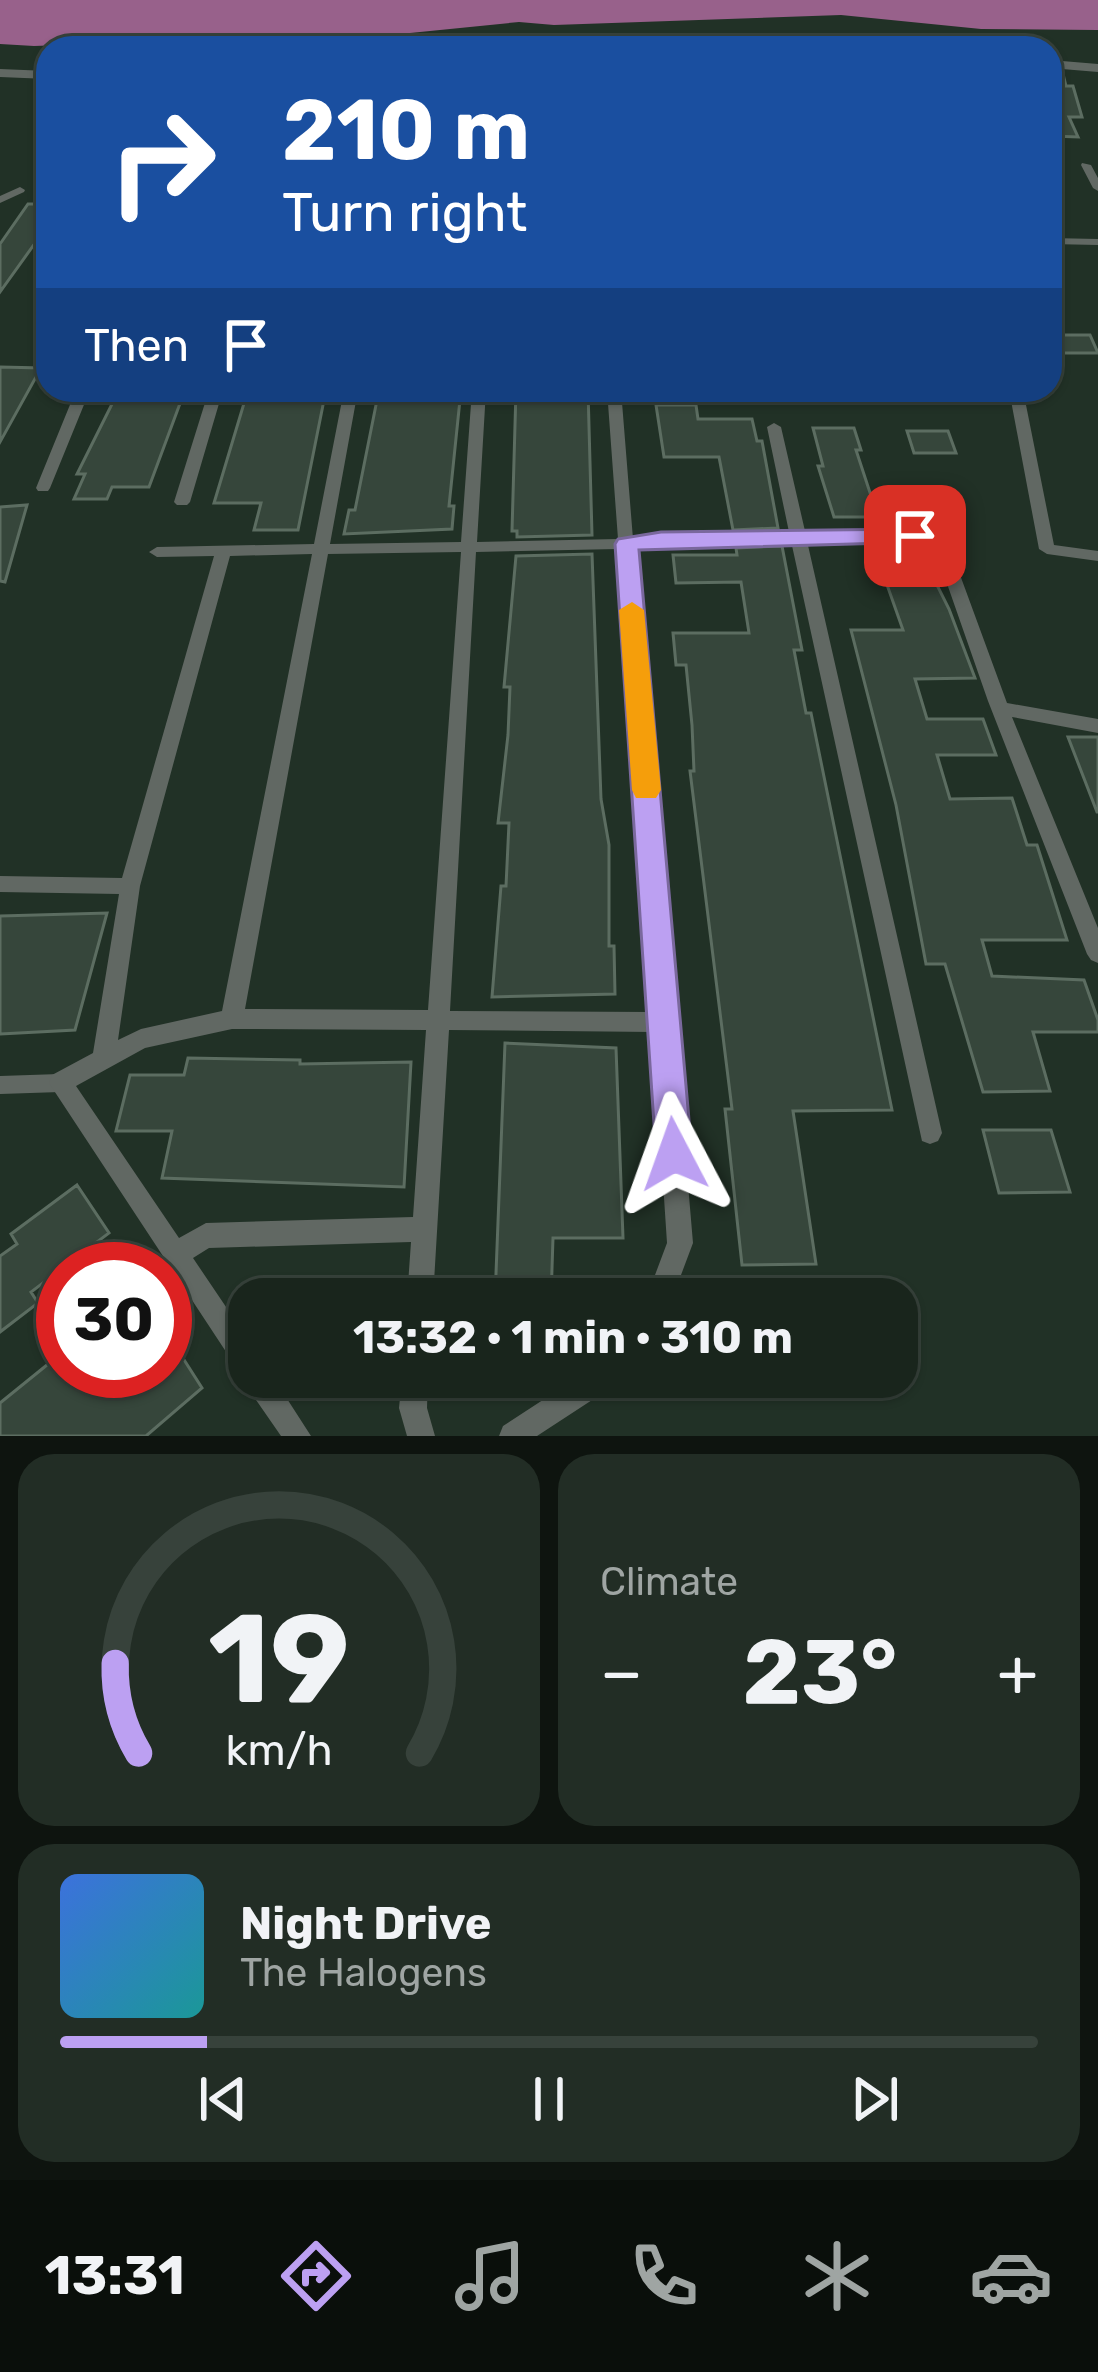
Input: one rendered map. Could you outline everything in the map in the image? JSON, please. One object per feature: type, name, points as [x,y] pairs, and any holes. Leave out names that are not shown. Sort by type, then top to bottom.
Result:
[{"type":"street","points":[[1062,65],[1098,68]]},
{"type":"street","points":[[0,74],[36,75]]},
{"type":"street","points":[[1086,165],[1098,188]]},
{"type":"street","points":[[0,200],[20,190]]},
{"type":"street","points":[[1062,241],[1098,242]]},
{"type":"street","points":[[44,488],[78,402]]},
{"type":"street","points":[[182,502],[212,402]]},
{"type":"street","points":[[232,1019],[349,402]]},
{"type":"street","points":[[421,1278],[478,402]]},
{"type":"street","points":[[615,402],[680,1243],[667,1278]]},
{"type":"street","points":[[1018,402],[1047,549],[1098,556]]},
{"type":"street","points":[[774,427],[930,1133]]},
{"type":"street","points":[[157,552],[626,544],[800,536],[915,536],[935,543],[944,553],[1098,954]]},
{"type":"street","points":[[104,1057],[130,886],[223,551]]},
{"type":"street","points":[[1004,710],[1098,726]]},
{"type":"street","points":[[0,884],[130,886]]},
{"type":"street","points":[[0,1085],[61,1083],[141,1039],[232,1019],[665,1022]]},
{"type":"street","points":[[61,1083],[168,1242]]},
{"type":"street","points":[[192,1244],[206,1236],[425,1228]]},
{"type":"street","points":[[192,1278],[228,1332]]},
{"type":"street","points":[[271,1398],[297,1436]]},
{"type":"street","points":[[414,1398],[421,1436]]},
{"type":"street","points":[[513,1436],[570,1398]]},
{"type":"shaded area","points":[[0,0],[1098,0],[1098,30],[981,29],[841,15],[554,25],[519,22],[323,36],[36,36],[36,46],[0,44]]},
{"type":"building","points":[[1062,74],[1066,86],[1073,86],[1082,117],[1069,117],[1078,137],[1062,136]]},
{"type":"building","points":[[28,204],[36,204],[36,242],[0,292],[0,244]]},
{"type":"building","points":[[1062,335],[1090,335],[1098,353],[1062,353]]},
{"type":"building","points":[[0,367],[36,368],[36,377],[0,442]]},
{"type":"building","points":[[113,402],[181,402],[149,487],[112,487],[107,499],[74,499],[85,474],[77,474]]},
{"type":"building","points":[[244,402],[324,402],[298,530],[254,530],[261,503],[214,503]]},
{"type":"building","points":[[377,402],[460,402],[449,506],[454,506],[452,529],[344,534],[349,510],[355,510]]},
{"type":"building","points":[[516,402],[588,402],[592,535],[517,537],[517,531],[512,531]]},
{"type":"building","points":[[656,405],[696,405],[698,419],[752,419],[757,441],[762,441],[778,528],[733,530],[719,457],[664,457]]},
{"type":"building","points":[[813,428],[854,428],[861,450],[856,450],[878,517],[834,517],[818,466],[823,466]]},
{"type":"building","points":[[907,431],[948,431],[956,453],[914,453]]},
{"type":"building","points":[[27,505],[5,582],[0,581],[0,507]]},
{"type":"building","points":[[782,546],[802,650],[794,650],[806,713],[811,713],[892,1110],[793,1111],[816,1264],[742,1265],[725,1109],[732,1109],[690,771],[694,771],[686,665],[676,665],[673,633],[749,633],[741,582],[676,583],[673,555],[737,555],[736,548]]},
{"type":"building","points":[[918,547],[949,609],[975,678],[915,679],[927,719],[983,719],[996,755],[937,755],[950,799],[1012,798],[1027,845],[1037,845],[1067,940],[982,940],[992,976],[1084,980],[1098,1020],[1098,1032],[1033,1032],[1050,1091],[983,1092],[945,964],[926,964],[896,805],[851,630],[903,630],[874,548]]},
{"type":"building","points":[[592,554],[601,799],[609,845],[609,946],[614,946],[615,994],[492,997],[501,886],[506,886],[509,823],[498,823],[508,735],[510,687],[504,687],[516,556]]},
{"type":"building","points":[[1068,737],[1098,737],[1098,812],[1097,812]]},
{"type":"building","points":[[107,913],[75,1030],[0,1034],[0,916]]},
{"type":"building","points":[[505,1043],[616,1048],[623,1238],[553,1238],[552,1278],[496,1278]]},
{"type":"building","points":[[188,1058],[300,1060],[300,1064],[411,1062],[404,1187],[162,1178],[172,1131],[116,1131],[130,1075],[184,1075]]},
{"type":"building","points":[[983,1130],[1051,1130],[1070,1192],[999,1193]]},
{"type":"building","points":[[77,1185],[109,1233],[97,1242],[36,1242],[36,1288],[31,1292],[36,1305],[0,1332],[0,1256],[17,1244],[11,1234]]},
{"type":"building","points":[[192,1372],[202,1388],[192,1397]]},
{"type":"building","points":[[36,1374],[36,1398],[190,1398],[146,1436],[0,1436],[0,1403]]},
{"type":"slow traffic","points":[[632,610],[646,790]]},
{"type":"route","points":[[674,1154],[626,544],[661,539],[915,536]]}]
